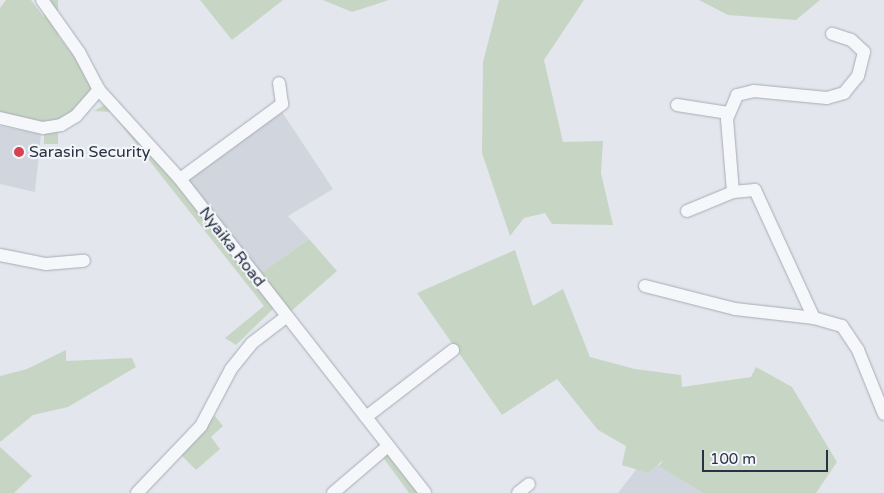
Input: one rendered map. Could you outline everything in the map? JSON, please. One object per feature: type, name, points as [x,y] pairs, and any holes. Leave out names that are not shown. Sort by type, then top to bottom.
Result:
[{"type":"street","name":"Nyaika Road","points":[[42,0],[78,52],[99,90],[180,180],[425,493]]},
{"type":"street","points":[[733,192],[728,114],[737,95],[746,91],[827,98],[844,93],[858,76],[864,52],[851,40],[832,34]]},
{"type":"street","points":[[180,180],[282,104],[280,83]]},
{"type":"street","points":[[0,118],[43,128],[61,125],[76,116],[99,90]]},
{"type":"street","points":[[677,106],[728,114]]},
{"type":"street","points":[[687,211],[733,192],[755,190],[761,197],[814,318]]},
{"type":"street","points":[[0,255],[46,264],[84,261]]},
{"type":"street","points":[[645,286],[735,309],[814,318],[842,326],[850,336],[884,414]]},
{"type":"street","points":[[137,493],[201,426],[231,369],[252,343],[287,316]]},
{"type":"street","points":[[366,417],[452,350]]},
{"type":"street","points":[[333,493],[388,446]]},
{"type":"street","points":[[518,493],[529,484]]},
{"type":"shaded area","points":[[282,112],[333,189],[288,216],[309,239],[261,273],[186,179]]},
{"type":"shaded area","points":[[0,126],[41,134],[35,192],[0,184]]},
{"type":"shaded area","points":[[646,457],[703,493],[618,493]]},
{"type":"green space","points":[[6,0],[31,0],[101,92],[57,125],[0,117],[0,8]]},
{"type":"green space","points":[[44,0],[58,0],[58,144],[44,144]]},
{"type":"green space","points":[[200,0],[283,0],[232,40]]},
{"type":"green space","points":[[323,0],[389,0],[352,12]]},
{"type":"green space","points":[[499,0],[584,0],[544,60],[563,142],[603,141],[601,173],[613,225],[552,224],[545,213],[524,218],[510,236],[482,153],[483,62]]},
{"type":"green space","points":[[699,0],[820,0],[796,20],[728,15]]},
{"type":"green space","points":[[109,102],[275,307],[236,345],[225,338],[264,306],[111,112],[94,111]]},
{"type":"green space","points":[[309,239],[337,271],[290,312],[261,273]]},
{"type":"green space","points":[[515,250],[533,306],[563,289],[590,357],[635,369],[681,375],[682,387],[751,377],[756,367],[792,387],[837,462],[816,493],[703,493],[659,466],[663,460],[648,473],[622,465],[626,446],[598,430],[557,379],[502,415],[417,293]]},
{"type":"green space","points":[[66,350],[66,361],[132,358],[136,367],[68,407],[33,415],[0,442],[0,376],[27,369]]},
{"type":"green space","points":[[215,416],[223,426],[211,437],[220,449],[196,470],[180,454],[145,480]]},
{"type":"green space","points":[[0,447],[32,476],[14,493],[0,493]]},
{"type":"green space","points":[[387,454],[419,493],[409,493],[382,456]]},
{"type":"place","name":"Sarasin Security","points":[[19,152]]}]
